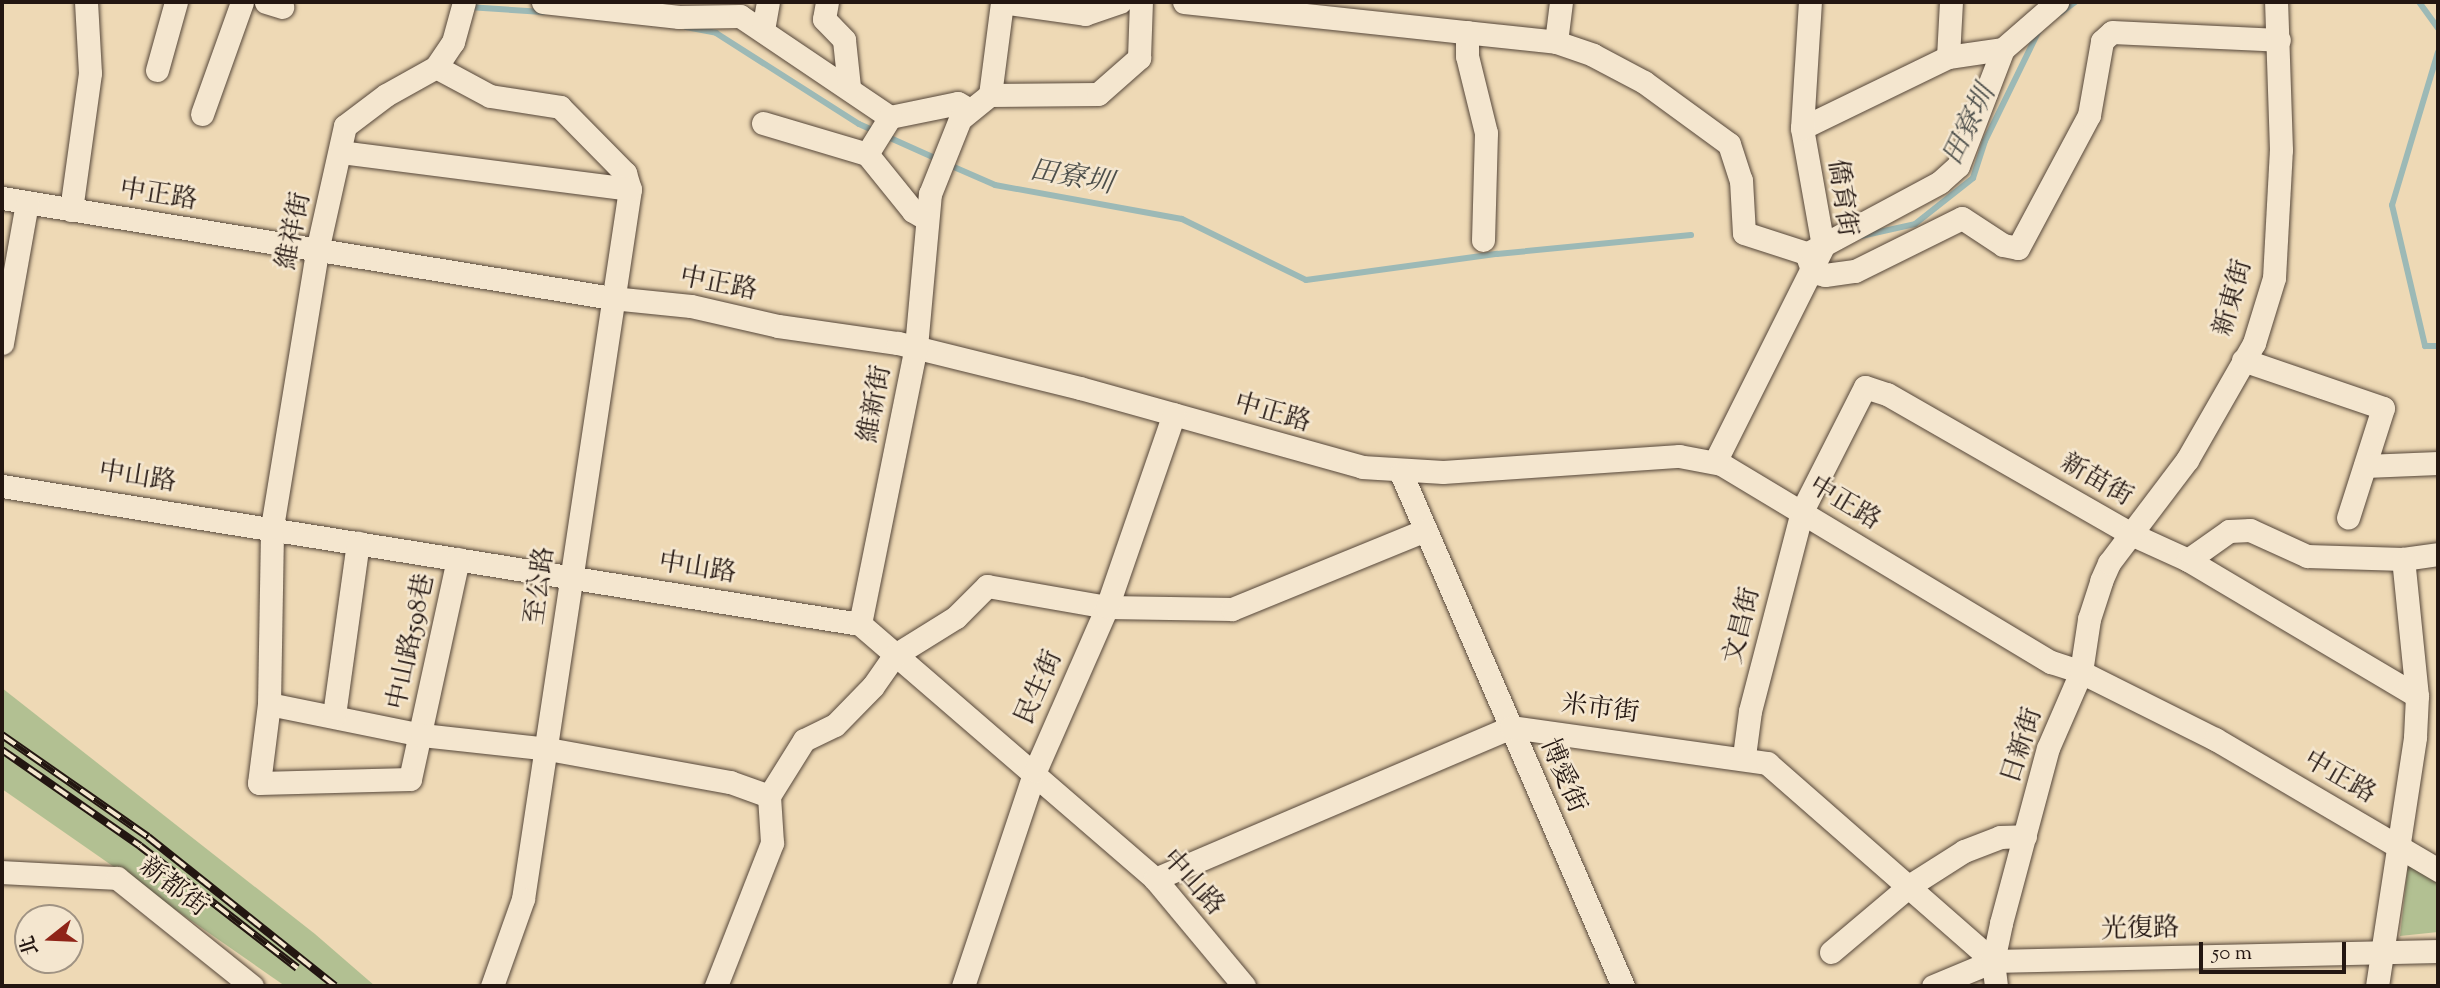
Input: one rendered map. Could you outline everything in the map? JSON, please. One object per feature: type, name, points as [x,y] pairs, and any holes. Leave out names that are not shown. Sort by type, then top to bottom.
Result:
[{"type":"street","points":[[71,210],[90,73],[86,2]]},
{"type":"street","points":[[157,70],[176,2]]},
{"type":"street","points":[[202,114],[242,2]]},
{"type":"street","name":"維祥街","points":[[269,704],[272,527],[317,251],[345,126],[386,94],[436,67],[453,42],[464,2]]},
{"type":"street","points":[[543,2],[679,17],[740,16],[890,117]]},
{"type":"street","points":[[763,30],[768,2]]},
{"type":"street","points":[[827,2],[824,19],[844,40],[849,87]]},
{"type":"street","points":[[990,95],[1002,2],[1085,14],[1120,2]]},
{"type":"street","points":[[867,155],[890,117],[958,103],[964,114],[990,95],[1098,94],[1139,58],[1141,2]]},
{"type":"street","points":[[1184,2],[1556,42],[1644,82],[1729,144],[1741,180],[1744,233],[1855,271],[1962,218],[2003,245],[2018,248],[2089,115],[2102,41],[2112,32],[2279,40]]},
{"type":"street","points":[[1556,42],[1561,2]]},
{"type":"street","name":"僑育街","points":[[1715,462],[1814,257],[1802,128],[1810,2]]},
{"type":"street","points":[[1948,57],[1951,2]]},
{"type":"street","points":[[1814,257],[1940,182],[1958,166],[2003,50],[2057,2]]},
{"type":"street","name":"新東街","points":[[2132,534],[2188,460],[2253,342],[2274,278],[2281,150],[2276,2]]},
{"type":"street","points":[[1467,32],[1467,56],[1486,133],[1483,240]]},
{"type":"street","points":[[1802,128],[1948,57],[2003,50]]},
{"type":"street","points":[[341,152],[630,189],[625,173],[560,107],[490,96],[436,67]]},
{"type":"street","name":"維新街","points":[[860,624],[916,347],[930,194],[964,114]]},
{"type":"street","points":[[763,124],[867,155],[913,211],[927,219]]},
{"type":"street","name":"至公路","points":[[492,986],[523,899],[548,750],[569,576],[630,189]]},
{"type":"street","name":"中正路","points":[[2,198],[612,298],[691,306],[778,326],[916,347],[1174,414],[1331,461],[1401,473],[1667,457],[1715,462],[2051,662],[2081,672],[2216,738],[2438,870]]},
{"type":"street","points":[[2,343],[27,202]]},
{"type":"street","points":[[2243,360],[2383,408],[2348,518]]},
{"type":"street","name":"新苗街","points":[[1801,511],[1865,387],[1887,394],[2132,534],[2188,560],[2417,696]]},
{"type":"street","name":"民生街","points":[[963,986],[1035,772],[1107,607],[1174,414]]},
{"type":"street","points":[[2365,466],[2438,463]]},
{"type":"street","name":"博愛街","points":[[1401,473],[1623,986]]},
{"type":"street","name":"中山路","points":[[2,486],[272,527],[860,624],[1035,772],[1154,879],[1244,986]]},
{"type":"street","name":"文昌街","points":[[1744,756],[1750,711],[1801,511]]},
{"type":"street","points":[[716,986],[772,844],[769,796],[804,740],[835,725],[873,686],[895,655],[956,617],[987,586],[1107,607],[1232,609],[1426,530]]},
{"type":"street","points":[[2188,560],[2230,531],[2250,530],[2307,556],[2403,559],[2438,554]]},
{"type":"street","name":"日新街","points":[[1996,986],[1993,961],[2049,748],[2081,672],[2094,601],[2109,563],[2132,534]]},
{"type":"street","points":[[334,715],[358,543]]},
{"type":"street","name":"中山路598巷","points":[[269,704],[259,783],[410,779],[422,735],[458,559]]},
{"type":"street","points":[[2377,986],[2399,846],[2417,696],[2403,559]]},
{"type":"street","points":[[269,704],[334,715],[422,735],[548,750],[730,782],[769,796]]},
{"type":"street","points":[[1154,879],[1511,727]]},
{"type":"street","name":"米市街","points":[[1511,727],[1744,756],[1767,763],[1993,961]]},
{"type":"street","points":[[1831,953],[1909,886],[1964,851],[2000,837],[2025,835]]},
{"type":"street","name":"新都街","points":[[2,872],[117,878],[247,985]]},
{"type":"street","name":"光復路","points":[[1933,986],[1993,961],[2438,951]]},
{"type":"green space","points":[[2,688],[315,934],[375,986],[285,986],[2,789]]},
{"type":"green space","points":[[2408,865],[2438,881],[2438,932],[2400,936]]},
{"type":"waterway","name":"田寮圳","points":[[2060,13],[2075,2]]},
{"type":"waterway","name":"田寮圳","points":[[2419,2],[2438,28]]},
{"type":"waterway","name":"田寮圳","points":[[468,7],[543,12]]},
{"type":"waterway","name":"田寮圳","points":[[686,27],[716,33],[859,124],[937,159]]},
{"type":"waterway","name":"田寮圳","points":[[1861,236],[1915,224],[1973,178],[1985,141],[2040,28]]},
{"type":"waterway","name":"田寮圳","points":[[2438,52],[2392,205],[2425,346],[2438,346]]},
{"type":"waterway","name":"田寮圳","points":[[947,164],[995,185],[1182,219],[1306,280],[1497,254],[1691,235]]},
{"type":"railway","points":[[2,735],[148,837],[335,986]]},
{"type":"railway","points":[[2,750],[140,846],[297,968]]}]
